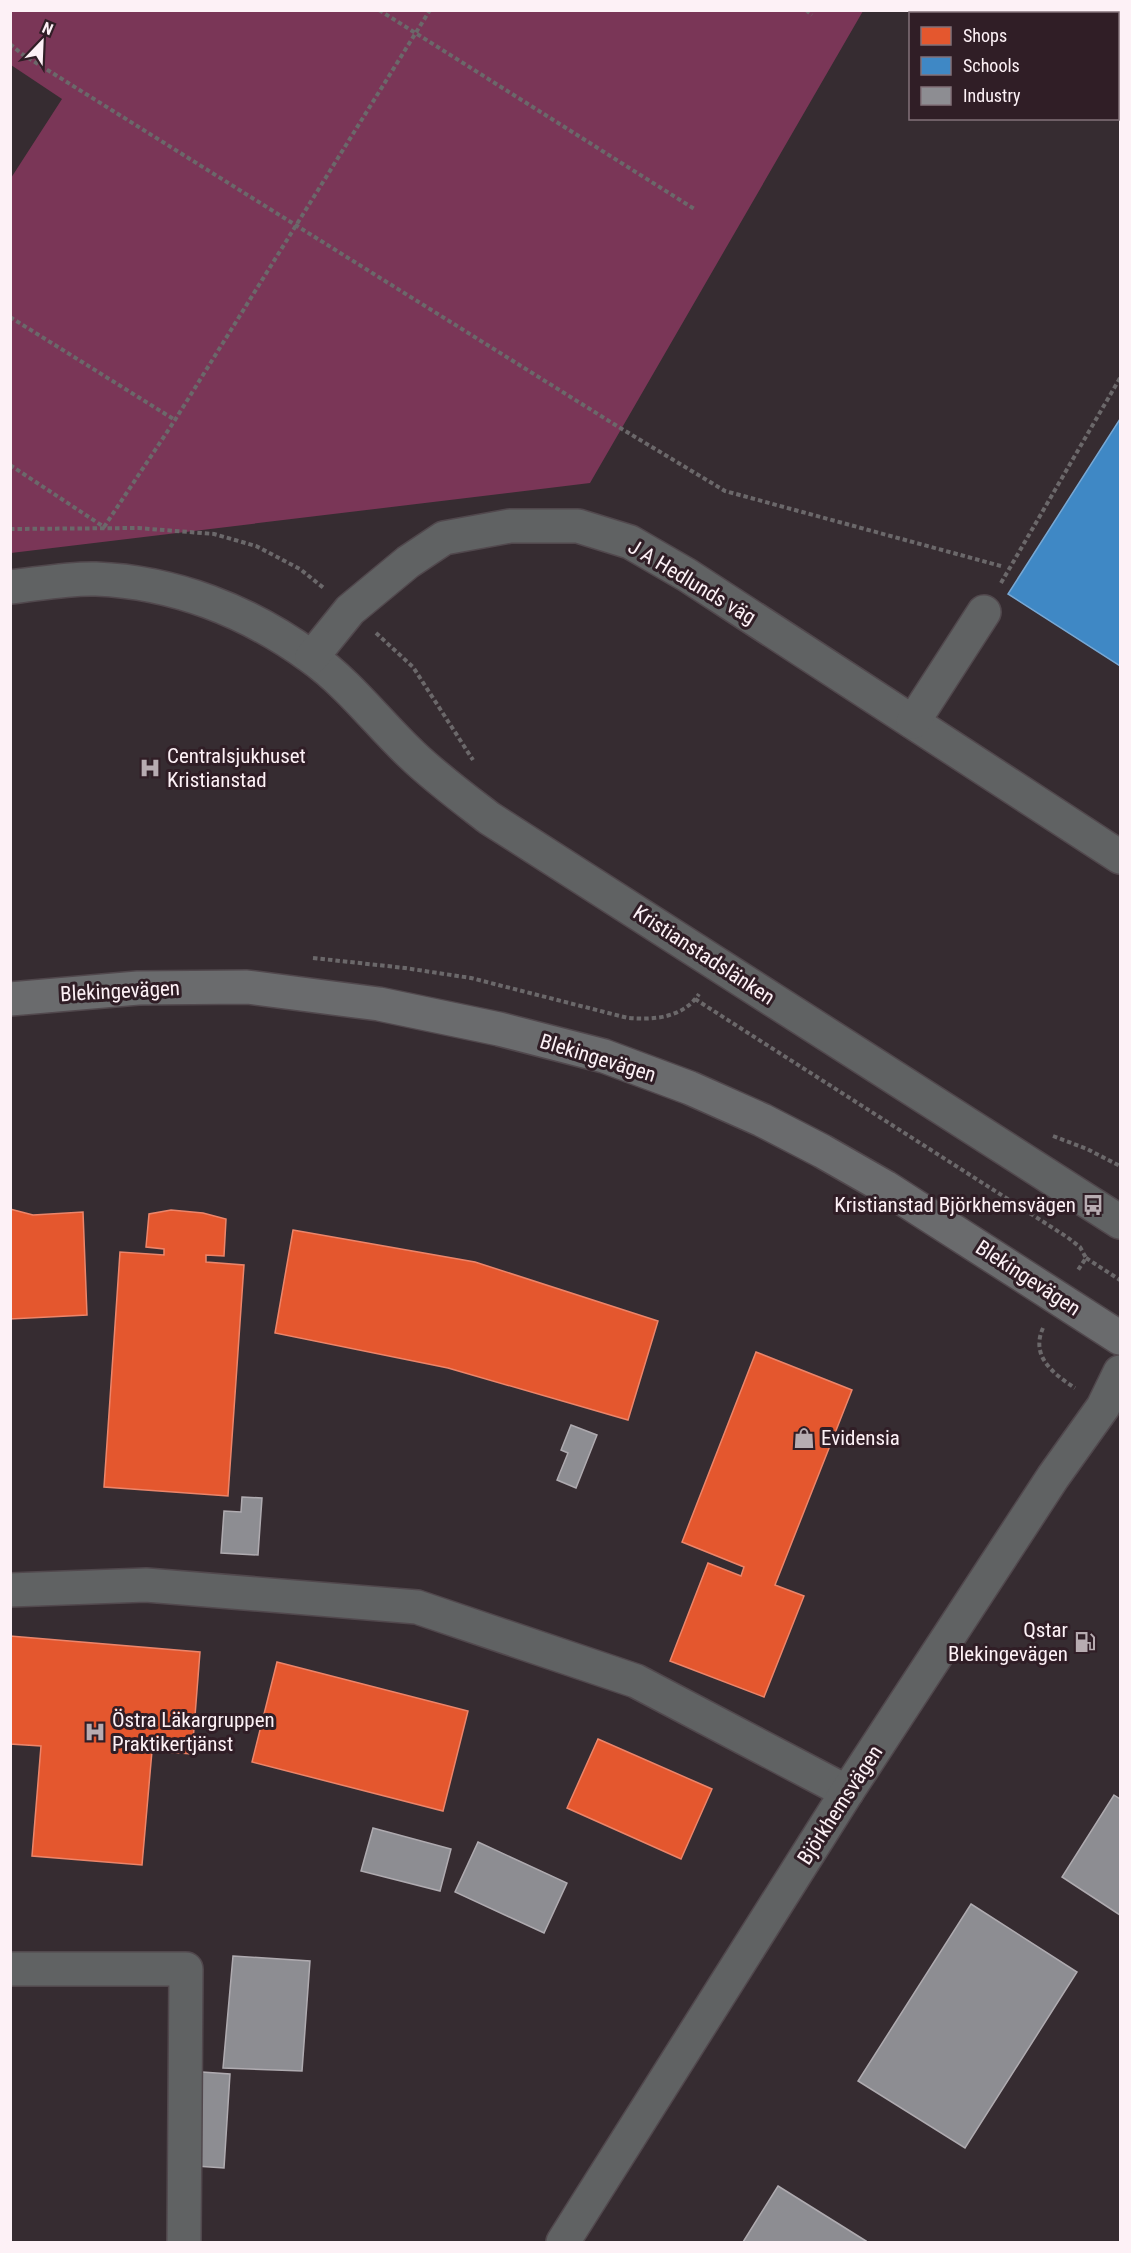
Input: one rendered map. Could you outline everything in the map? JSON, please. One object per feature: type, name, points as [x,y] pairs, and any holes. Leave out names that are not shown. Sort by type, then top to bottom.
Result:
[{"type":"main road","name":"Blekingevägen","points":[[10,999],[138,988],[247,987],[379,1004],[499,1029],[604,1056],[690,1088],[762,1120],[822,1151],[885,1187],[1120,1338]]},
{"type":"street","name":"J A Hedlunds väg","points":[[312,657],[351,610],[408,562],[444,538],[510,526],[578,526],[630,542],[677,569],[1120,857]]},
{"type":"street","points":[[10,587],[95,579],[141,584],[187,594],[252,620],[312,657]]},
{"type":"street","points":[[913,722],[984,612]]},
{"type":"street","name":"Kristianstadslänken","points":[[312,657],[347,688],[412,755],[489,818],[1120,1222]]},
{"type":"street","name":"Björkhemsvägen","points":[[563,2242],[847,1792],[1053,1477],[1103,1407],[1120,1372]]},
{"type":"street","points":[[10,1590],[146,1585],[417,1607],[636,1681],[847,1792]]},
{"type":"street","points":[[10,1969],[186,1969],[184,2242]]},
{"type":"path","points":[[380,10],[696,210]]},
{"type":"path","points":[[10,465],[104,527],[175,420],[430,10]]},
{"type":"path","points":[[806,10],[812,15]]},
{"type":"path","points":[[10,44],[41,66],[296,226],[725,491],[1001,566]]},
{"type":"path","points":[[10,317],[175,420]]},
{"type":"path","points":[[984,612],[1120,378]]},
{"type":"path","points":[[695,999],[894,1124]]},
{"type":"path","points":[[1086,1258],[1120,1280]]},
{"type":"shaded area","points":[[11,10],[863,11],[590,483],[11,553],[11,178],[62,99],[11,65]]},
{"type":"building: Shops","points":[[10,1209],[33,1215],[83,1212],[87,1315],[10,1319]]},
{"type":"building: Shops","points":[[171,1210],[203,1213],[226,1219],[224,1256],[206,1255],[206,1262],[244,1265],[228,1496],[104,1487],[120,1252],[164,1255],[164,1249],[146,1247],[149,1214]]},
{"type":"building: Shops","points":[[293,1230],[475,1262],[658,1321],[628,1420],[448,1368],[275,1333]]},
{"type":"building: Shops","points":[[756,1352],[852,1390],[775,1585],[804,1596],[764,1697],[670,1661],[708,1563],[741,1576],[744,1567],[682,1542]]},
{"type":"building: Shops","points":[[10,1636],[200,1652],[192,1754],[152,1751],[142,1865],[32,1856],[41,1746],[10,1744]]},
{"type":"building: Shops","points":[[277,1662],[468,1711],[443,1811],[252,1762]]},
{"type":"building: Shops","points":[[598,1739],[712,1789],[681,1859],[567,1808]]},
{"type":"building: Schools","points":[[1120,419],[1120,666],[1008,594]]},
{"type":"building: Industry","points":[[571,1425],[597,1435],[576,1488],[557,1480],[568,1453],[561,1450]]},
{"type":"building: Industry","points":[[242,1497],[262,1498],[258,1555],[221,1553],[224,1511],[241,1512]]},
{"type":"building: Industry","points":[[1114,1795],[1120,1799],[1120,1915],[1062,1877]]},
{"type":"building: Industry","points":[[373,1828],[451,1849],[440,1891],[361,1871]]},
{"type":"building: Industry","points":[[478,1842],[567,1883],[544,1933],[455,1892]]},
{"type":"building: Industry","points":[[971,1904],[1077,1972],[965,2148],[858,2081]]},
{"type":"building: Industry","points":[[233,1956],[310,1961],[302,2071],[223,2068]]},
{"type":"building: Industry","points":[[202,2072],[230,2074],[224,2168],[196,2166]]},
{"type":"building: Industry","points":[[778,2186],[866,2241],[743,2242]]},
{"type":"place","name":"Centralsjukhuset Kristianstad","points":[[150,768]]},
{"type":"place","name":"Kristianstad Björkhemsvägen","points":[[1093,1205]]},
{"type":"place","name":"Evidensia","points":[[804,1438]]},
{"type":"place","name":"Qstar Blekingevägen","points":[[1085,1642]]},
{"type":"place","name":"Östra Läkargruppen Praktikertjänst","points":[[95,1732]]}]
